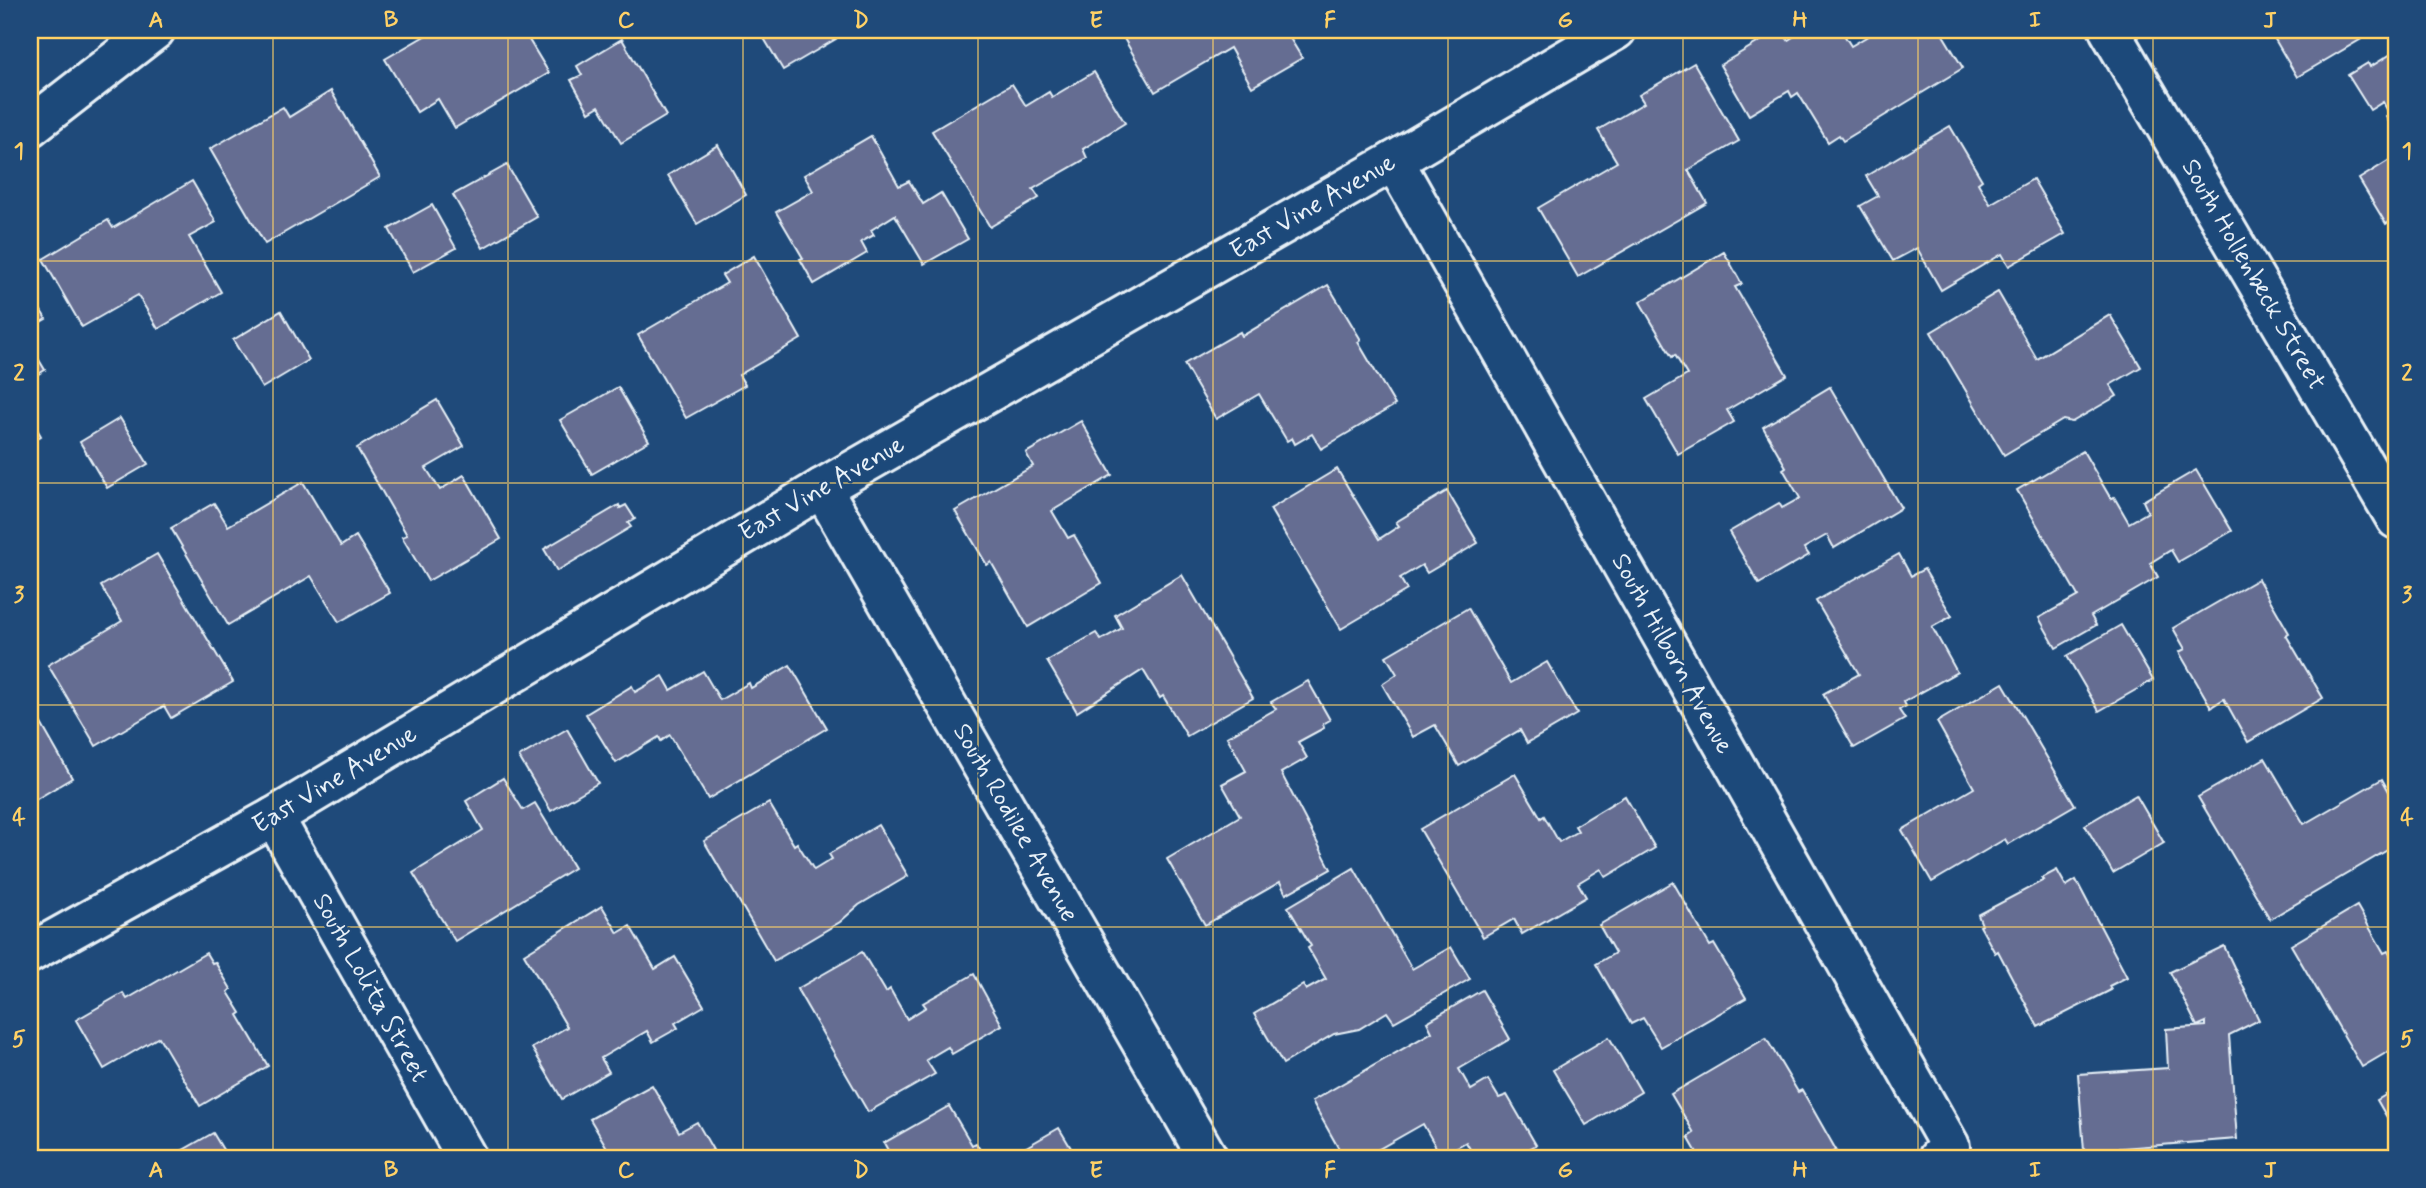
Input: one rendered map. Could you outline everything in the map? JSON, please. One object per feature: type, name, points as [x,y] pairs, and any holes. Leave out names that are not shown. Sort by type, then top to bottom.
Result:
[{"type":"street","points":[[30,127],[155,30]]},
{"type":"street","name":"East Vine Avenue","points":[[30,953],[274,817],[822,488],[1394,161],[1616,30]]},
{"type":"street","name":"South Hollenbeck Street","points":[[2109,30],[2396,519]]},
{"type":"street","name":"South Hilborn Avenue","points":[[1394,161],[1944,1152]]},
{"type":"street","name":"South Rodilee Avenue","points":[[822,488],[1208,1158]]},
{"type":"street","name":"South Lolita Street","points":[[274,817],[467,1158]]},
{"type":"building","points":[[435,30],[523,30],[549,73],[455,128],[438,99],[417,112],[385,59]]},
{"type":"building","points":[[759,30],[831,30],[836,39],[783,70]]},
{"type":"building","points":[[1119,30],[1285,30],[1302,58],[1252,87],[1230,48],[1155,92]]},
{"type":"building","points":[[1782,30],[1788,40],[1804,30],[1841,30],[1851,46],[1878,30],[1940,30],[1963,68],[1843,141],[1839,135],[1828,142],[1798,93],[1792,97],[1789,91],[1749,115],[1720,65]]},
{"type":"building","points":[[2270,31],[2375,31],[2297,77]]},
{"type":"building","points":[[622,39],[666,116],[621,143],[599,106],[589,112],[571,80],[582,75],[577,66]]},
{"type":"building","points":[[2396,51],[2396,133],[2386,117],[2390,115],[2383,102],[2370,110],[2348,75],[2368,63],[2370,67]]},
{"type":"building","points":[[1694,63],[1739,141],[1688,170],[1707,203],[1578,277],[1538,208],[1617,162],[1598,130],[1644,103],[1639,95]]},
{"type":"building","points":[[1094,72],[1125,123],[1083,149],[1087,158],[1033,189],[1039,198],[990,227],[932,131],[1012,84],[1026,106],[1049,92],[1052,97]]},
{"type":"building","points":[[331,91],[380,177],[265,244],[210,149],[283,107],[289,117]]},
{"type":"building","points":[[1950,126],[1982,180],[1978,183],[1990,204],[2033,179],[2065,234],[2009,266],[2002,254],[1941,290],[1917,248],[1893,261],[1860,206],[1878,196],[1866,176]]},
{"type":"building","points":[[871,136],[899,186],[909,181],[923,204],[941,193],[968,239],[924,264],[895,215],[871,230],[874,235],[861,242],[867,253],[814,284],[800,259],[803,258],[776,212],[813,191],[804,175]]},
{"type":"building","points":[[718,145],[746,195],[697,224],[668,175]]},
{"type":"building","points":[[2396,156],[2396,218],[2386,224],[2359,179]]},
{"type":"building","points":[[507,165],[537,217],[483,248],[453,195]]},
{"type":"building","points":[[192,181],[216,222],[189,237],[221,292],[158,329],[138,295],[82,327],[43,259],[108,220],[113,228]]},
{"type":"building","points":[[432,205],[456,248],[413,272],[389,229]]},
{"type":"building","points":[[1724,252],[1742,284],[1735,287],[1787,375],[1727,410],[1734,422],[1678,454],[1646,399],[1687,375],[1675,355],[1672,357],[1640,302]]},
{"type":"building","points":[[754,256],[801,339],[739,375],[745,385],[686,418],[638,335],[727,283],[722,275]]},
{"type":"building","points":[[1328,285],[1395,405],[1321,449],[1312,434],[1295,444],[1292,438],[1287,441],[1259,394],[1216,419],[1184,364],[1240,332],[1242,336]]},
{"type":"building","points":[[1998,292],[2037,359],[2110,315],[2141,367],[2110,385],[2117,396],[2072,422],[2063,420],[2004,455],[1931,332]]},
{"type":"building","points":[[30,293],[46,319],[30,328]]},
{"type":"building","points":[[281,311],[309,360],[262,388],[233,340]]},
{"type":"building","points":[[30,345],[45,370],[30,379]]},
{"type":"building","points":[[618,387],[649,441],[592,474],[560,420]]},
{"type":"building","points":[[1830,387],[1901,508],[1834,548],[1827,535],[1804,548],[1809,555],[1759,584],[1729,532],[1779,503],[1782,508],[1800,498],[1763,427]]},
{"type":"building","points":[[437,400],[464,446],[426,468],[440,490],[464,475],[501,539],[428,581],[402,537],[407,535],[357,448]]},
{"type":"building","points":[[30,417],[41,436],[30,443]]},
{"type":"building","points":[[120,418],[148,464],[107,488],[80,442]]},
{"type":"building","points":[[1081,421],[1112,475],[1052,511],[1068,538],[1074,535],[1102,583],[1028,627],[991,562],[987,565],[955,511],[1033,466],[1026,453]]},
{"type":"building","points":[[2083,451],[2111,499],[2114,497],[2129,523],[2148,512],[2143,501],[2196,470],[2232,531],[2178,562],[2171,550],[2150,563],[2158,577],[2091,616],[2096,625],[2056,648],[2039,618],[2078,596],[2017,490]]},
{"type":"building","points":[[1337,469],[1379,539],[1399,526],[1396,522],[1447,491],[1478,543],[1427,573],[1422,565],[1400,578],[1407,590],[1341,629],[1270,509]]},
{"type":"building","points":[[303,482],[341,546],[356,536],[390,593],[339,622],[311,576],[228,625],[171,528],[214,503],[228,526]]},
{"type":"building","points":[[619,505],[620,508],[626,505],[635,519],[628,523],[631,527],[557,571],[544,549]]},
{"type":"building","points":[[157,554],[233,682],[171,718],[164,706],[96,746],[48,665],[122,621],[101,586]]},
{"type":"building","points":[[1899,554],[1911,576],[1924,569],[1952,616],[1932,627],[1957,672],[1904,702],[1906,706],[1899,710],[1905,719],[1854,748],[1823,694],[1859,674],[1816,601]]},
{"type":"building","points":[[1182,575],[1253,698],[1187,736],[1163,696],[1160,698],[1143,670],[1077,712],[1047,661],[1096,633],[1101,640],[1122,628],[1115,615]]},
{"type":"building","points":[[2258,579],[2289,633],[2286,635],[2323,698],[2248,742],[2224,699],[2211,707],[2179,652],[2185,649],[2173,628]]},
{"type":"building","points":[[1468,608],[1511,683],[1547,662],[1577,714],[1527,743],[1520,730],[1459,766],[1435,725],[1413,737],[1382,684],[1397,674],[1386,656]]},
{"type":"building","points":[[2121,625],[2153,680],[2099,711],[2067,656]]},
{"type":"building","points":[[790,665],[827,728],[708,799],[670,735],[661,741],[659,737],[616,763],[586,714],[632,686],[635,692],[663,676],[671,690],[703,671],[720,700],[749,683],[751,688]]},
{"type":"building","points":[[1308,681],[1330,720],[1323,724],[1324,728],[1298,742],[1307,758],[1281,773],[1331,869],[1286,894],[1280,882],[1205,925],[1167,859],[1240,816],[1222,784],[1246,771],[1227,737],[1276,709],[1271,702]]},
{"type":"building","points":[[2003,683],[2075,805],[2008,844],[2005,839],[1932,882],[1902,830],[1974,788],[1937,722]]},
{"type":"building","points":[[30,704],[72,778],[30,803]]},
{"type":"building","points":[[567,729],[598,783],[551,811],[519,757]]},
{"type":"building","points":[[2265,758],[2304,824],[2382,779],[2396,804],[2396,845],[2270,919],[2198,797]]},
{"type":"building","points":[[1515,774],[1559,842],[1578,831],[1575,826],[1625,796],[1655,848],[1606,877],[1601,869],[1578,883],[1586,897],[1522,934],[1514,919],[1483,937],[1420,829]]},
{"type":"building","points":[[503,778],[523,810],[535,803],[574,868],[455,941],[413,873],[483,830],[466,801]]},
{"type":"building","points":[[2136,795],[2164,843],[2113,873],[2085,825]]},
{"type":"building","points":[[769,803],[794,845],[797,843],[814,870],[832,859],[829,854],[878,825],[908,876],[859,905],[840,922],[774,961],[704,841]]},
{"type":"building","points":[[1354,868],[1412,969],[1451,947],[1470,979],[1394,1022],[1387,1012],[1359,1029],[1334,1034],[1283,1064],[1254,1014],[1303,985],[1306,990],[1326,979],[1308,948],[1311,946],[1288,907]]},
{"type":"building","points":[[2057,870],[2066,886],[2076,880],[2127,977],[2109,986],[2111,990],[2038,1027],[1998,951],[1995,953],[1980,926],[1982,925],[1978,915],[2044,880],[2042,878]]},
{"type":"building","points":[[1673,882],[1710,946],[1714,944],[1746,998],[1661,1047],[1643,1018],[1631,1024],[1596,964],[1615,953],[1599,925]]},
{"type":"building","points":[[602,906],[618,933],[630,926],[655,969],[675,957],[704,1006],[675,1023],[678,1028],[653,1042],[647,1031],[601,1058],[609,1072],[562,1099],[532,1048],[567,1027],[524,954]]},
{"type":"building","points":[[2357,906],[2384,953],[2388,951],[2396,966],[2396,1047],[2362,1067],[2291,945]]},
{"type":"building","points":[[2224,946],[2259,1020],[2229,1035],[2237,1139],[2084,1151],[2078,1074],[2168,1068],[2166,1029],[2206,1026],[2206,1022],[2197,1026],[2170,972]]},
{"type":"building","points":[[862,952],[886,992],[890,989],[907,1019],[926,1007],[923,1003],[974,974],[1002,1025],[952,1054],[948,1047],[926,1060],[935,1074],[868,1112],[797,989]]},
{"type":"building","points":[[206,953],[212,963],[215,962],[231,989],[228,992],[241,1013],[238,1015],[268,1066],[200,1106],[159,1037],[104,1069],[76,1020],[123,993],[127,999]]},
{"type":"building","points":[[1482,990],[1510,1039],[1459,1069],[1471,1090],[1488,1080],[1499,1098],[1507,1095],[1536,1145],[1513,1158],[1475,1158],[1466,1142],[1441,1156],[1423,1124],[1363,1158],[1344,1158],[1312,1101],[1432,1032],[1427,1022]]},
{"type":"building","points":[[1609,1037],[1641,1092],[1586,1125],[1553,1070]]},
{"type":"building","points":[[1766,1038],[1798,1092],[1802,1090],[1836,1150],[1822,1158],[1700,1158],[1688,1137],[1694,1133],[1671,1094]]},
{"type":"building","points":[[652,1085],[679,1132],[697,1122],[713,1150],[697,1158],[613,1158],[590,1119]]},
{"type":"building","points":[[2396,1089],[2396,1133],[2377,1100]]},
{"type":"building","points":[[949,1106],[972,1145],[976,1143],[985,1158],[892,1158],[884,1143]]},
{"type":"building","points":[[1059,1128],[1077,1158],[1009,1157]]},
{"type":"building","points":[[213,1133],[228,1158],[169,1158]]}]
